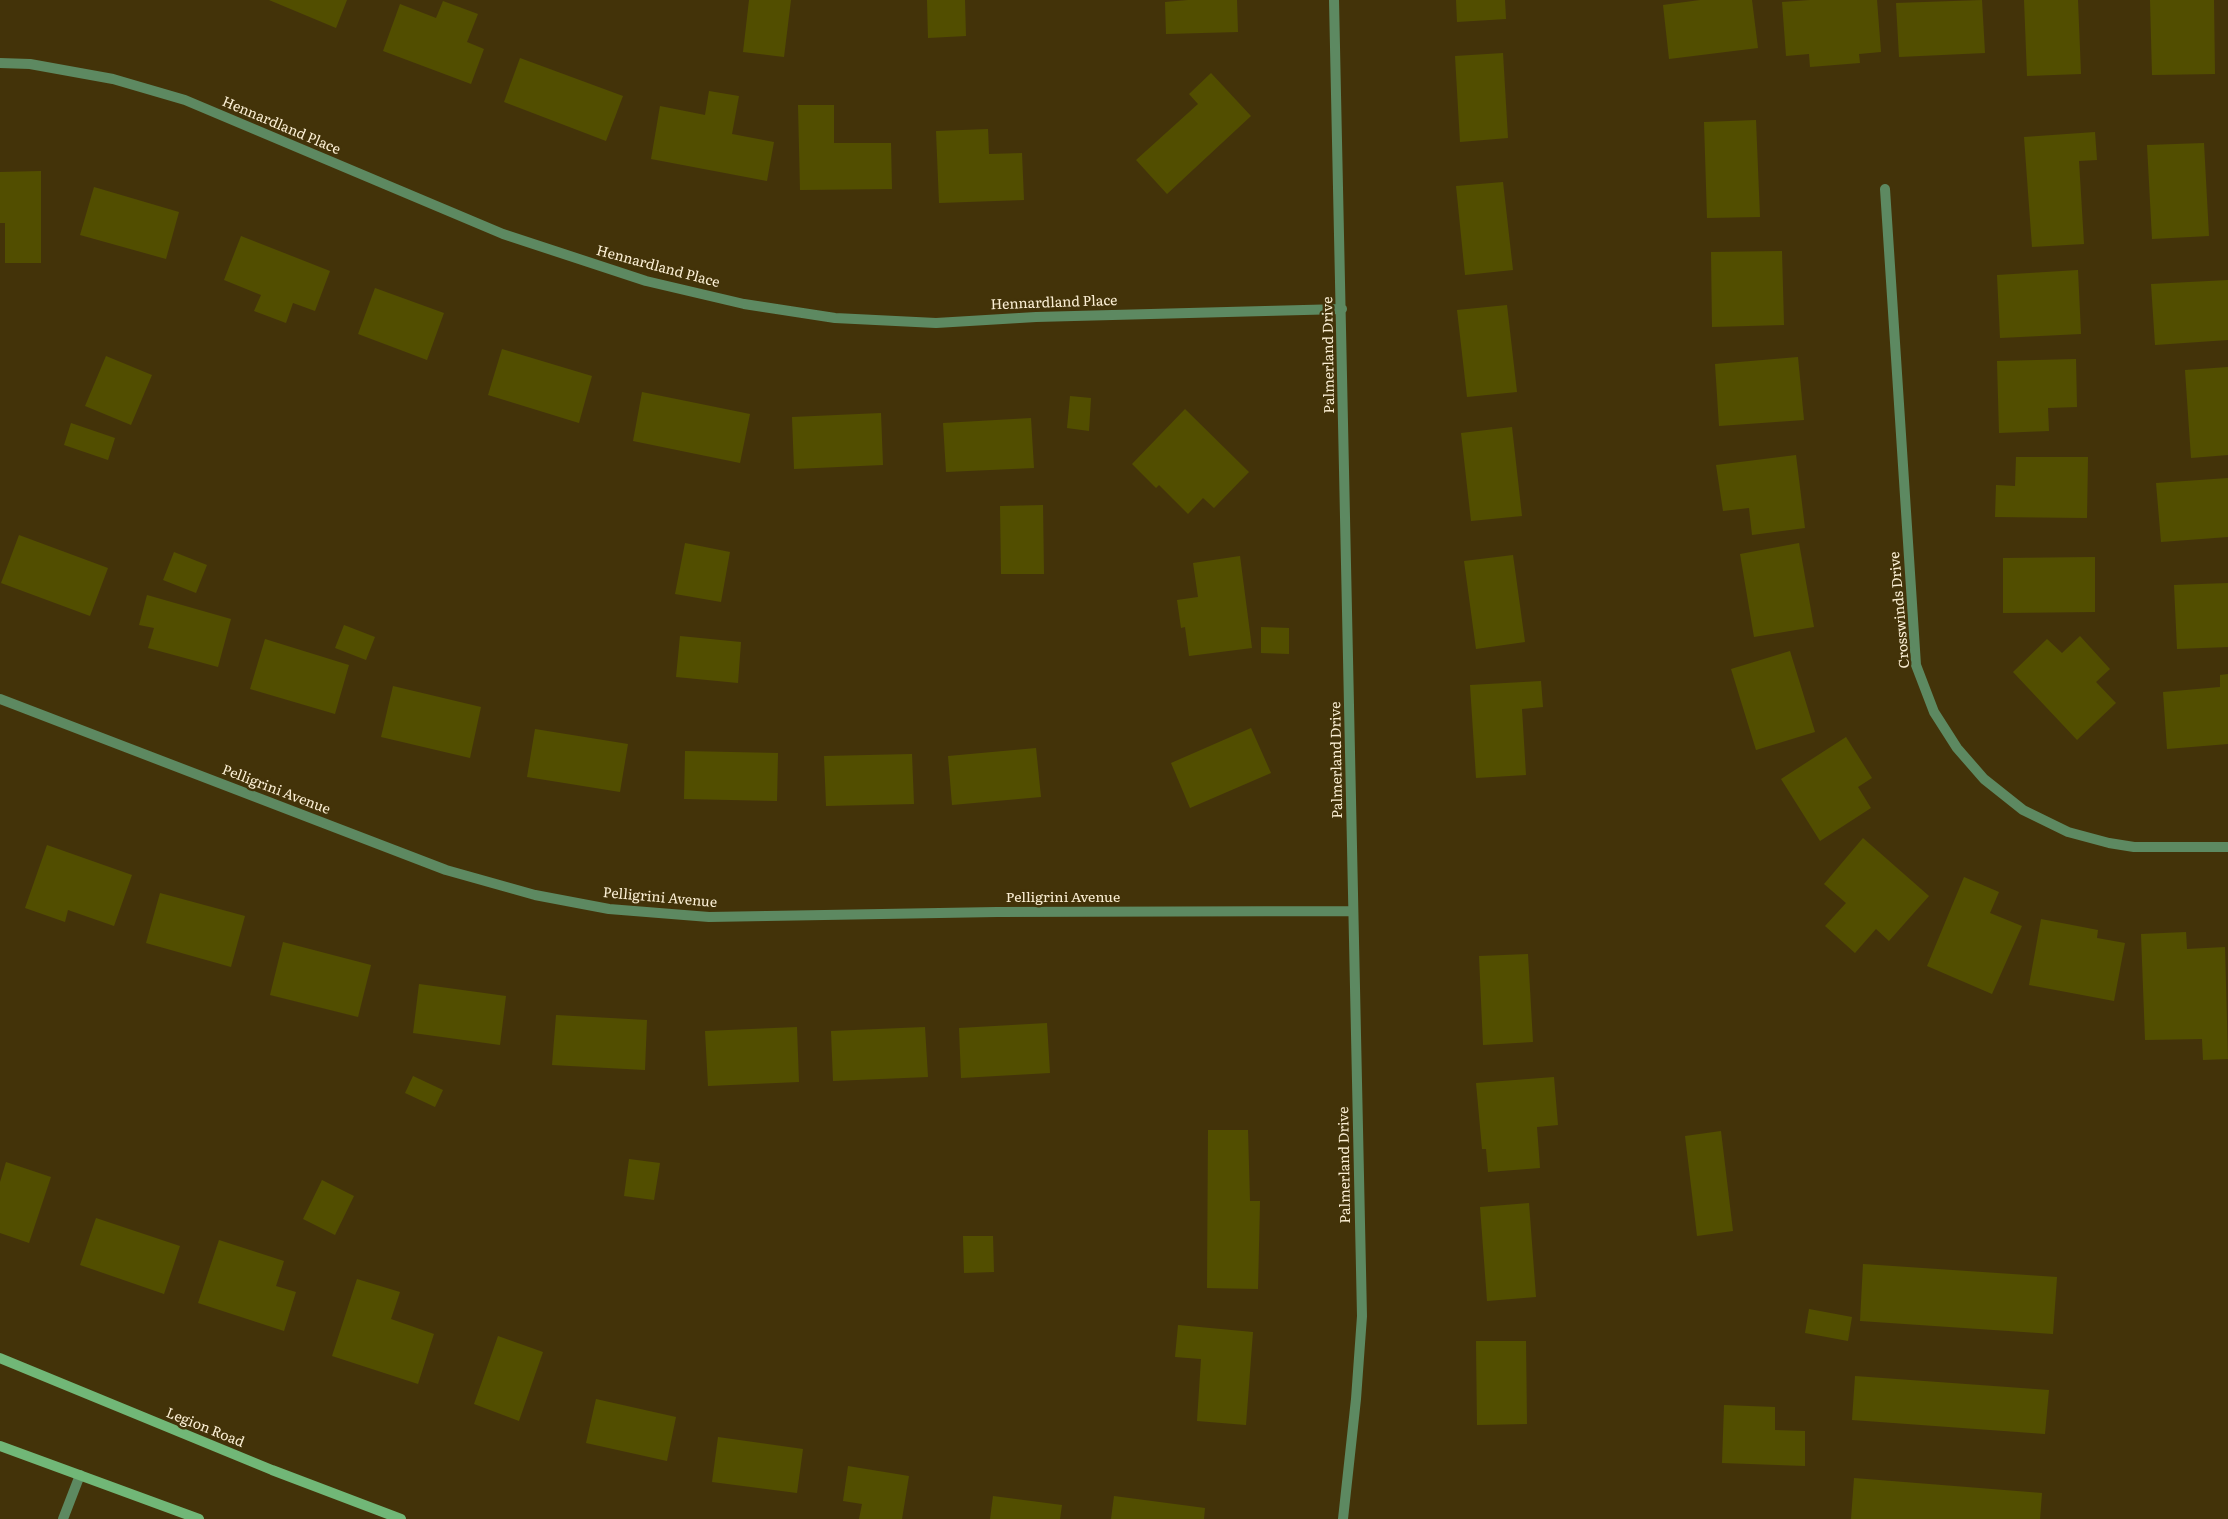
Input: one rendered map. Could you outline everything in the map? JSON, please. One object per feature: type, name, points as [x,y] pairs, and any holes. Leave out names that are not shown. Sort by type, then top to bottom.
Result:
[{"type":"main road","name":"Legion Road","points":[[0,1358],[272,1470],[401,1519]]},
{"type":"main road","points":[[0,1446],[199,1519]]},
{"type":"street","name":"Palmerland Drive","points":[[1334,0],[1362,1316],[1356,1400],[1343,1519]]},
{"type":"street","name":"Hennardland Place","points":[[0,63],[30,64],[113,79],[185,100],[502,234],[646,281],[744,304],[835,318],[936,323],[1036,316],[1342,309]]},
{"type":"street","name":"Crosswinds Drive","points":[[1885,189],[1916,665],[1934,712],[1957,748],[1984,779],[2023,810],[2068,832],[2109,843],[2134,847],[2228,847]]},
{"type":"street","name":"Pelligrini Avenue","points":[[0,699],[446,870],[535,895],[609,909],[709,917],[997,912],[1353,911]]},
{"type":"street","points":[[64,1519],[80,1475]]},
{"type":"building","points":[[269,0],[347,0],[336,28]]},
{"type":"building","points":[[749,0],[791,0],[784,57],[743,52]]},
{"type":"building","points":[[927,0],[965,0],[966,36],[928,38]]},
{"type":"building","points":[[1237,0],[1238,32],[1166,34],[1165,2]]},
{"type":"building","points":[[1456,0],[1505,0],[1506,19],[1457,22]]},
{"type":"building","points":[[1700,0],[1752,0],[1758,48],[1669,59],[1663,5]]},
{"type":"building","points":[[1877,0],[1881,52],[1859,54],[1860,63],[1810,67],[1809,54],[1786,56],[1782,2]]},
{"type":"building","points":[[1982,0],[1985,53],[1899,57],[1896,3]]},
{"type":"building","points":[[2024,0],[2078,0],[2081,74],[2027,76]]},
{"type":"building","points":[[2150,0],[2214,0],[2215,74],[2152,75]]},
{"type":"building","points":[[443,1],[478,14],[467,42],[484,49],[471,84],[383,51],[400,4],[436,18]]},
{"type":"building","points":[[1503,53],[1508,138],[1460,142],[1455,56]]},
{"type":"building","points":[[520,58],[623,96],[606,141],[504,102]]},
{"type":"building","points":[[1211,73],[1251,116],[1167,194],[1136,160],[1198,104],[1189,94]]},
{"type":"building","points":[[709,91],[739,96],[732,134],[774,142],[767,181],[651,159],[660,106],[705,115]]},
{"type":"building","points":[[798,105],[834,105],[834,143],[891,143],[892,189],[800,190]]},
{"type":"building","points":[[1756,120],[1760,217],[1707,218],[1704,122]]},
{"type":"building","points":[[988,129],[989,154],[1022,153],[1024,200],[939,203],[936,131]]},
{"type":"building","points":[[2095,132],[2097,160],[2079,161],[2084,244],[2032,247],[2024,137]]},
{"type":"building","points":[[2204,143],[2209,236],[2152,239],[2147,145]]},
{"type":"building","points":[[41,171],[41,263],[5,263],[5,223],[0,223],[0,172]]},
{"type":"building","points":[[1503,182],[1513,270],[1465,275],[1456,186]]},
{"type":"building","points":[[94,187],[179,212],[166,259],[80,235]]},
{"type":"building","points":[[241,236],[330,271],[315,311],[293,303],[286,323],[254,311],[261,295],[224,280]]},
{"type":"building","points":[[1782,251],[1784,325],[1712,327],[1711,252]]},
{"type":"building","points":[[2078,270],[2081,334],[2000,338],[1997,275]]},
{"type":"building","points":[[2228,280],[2228,340],[2155,345],[2151,284]]},
{"type":"building","points":[[375,288],[444,313],[427,360],[358,334]]},
{"type":"building","points":[[1507,305],[1517,392],[1467,397],[1457,310]]},
{"type":"building","points":[[502,349],[592,376],[579,423],[488,395]]},
{"type":"building","points":[[106,356],[152,375],[131,425],[85,406]]},
{"type":"building","points":[[1798,357],[1804,420],[1719,426],[1715,364]]},
{"type":"building","points":[[2076,359],[2077,407],[2048,408],[2049,431],[1999,433],[1997,361]]},
{"type":"building","points":[[2228,367],[2228,455],[2191,458],[2185,370]]},
{"type":"building","points":[[642,392],[750,414],[740,463],[633,441]]},
{"type":"building","points":[[1070,396],[1091,398],[1089,431],[1067,428]]},
{"type":"building","points":[[1185,409],[1249,472],[1214,508],[1203,498],[1188,514],[1159,485],[1156,488],[1132,464]]},
{"type":"building","points":[[881,413],[883,465],[794,469],[792,417]]},
{"type":"building","points":[[1031,418],[1034,468],[946,472],[943,423]]},
{"type":"building","points":[[71,423],[115,438],[108,460],[64,445]]},
{"type":"building","points":[[1512,427],[1522,516],[1471,521],[1461,433]]},
{"type":"building","points":[[1796,455],[1805,528],[1752,535],[1749,508],[1723,511],[1716,465]]},
{"type":"building","points":[[2016,457],[2088,457],[2087,518],[1995,517],[1996,485],[2015,486]]},
{"type":"building","points":[[2228,478],[2228,537],[2161,542],[2156,483]]},
{"type":"building","points":[[1043,505],[1044,574],[1001,574],[1000,506]]},
{"type":"building","points":[[19,535],[108,568],[90,616],[1,583]]},
{"type":"building","points":[[685,543],[730,552],[721,602],[675,594]]},
{"type":"building","points":[[1799,543],[1814,627],[1754,637],[1740,554]]},
{"type":"building","points":[[174,552],[207,565],[196,593],[163,580]]},
{"type":"building","points":[[1513,555],[1525,642],[1476,649],[1464,561]]},
{"type":"building","points":[[1240,556],[1252,648],[1189,656],[1185,627],[1181,628],[1177,600],[1198,597],[1193,563]]},
{"type":"building","points":[[2095,557],[2095,612],[2003,613],[2003,558]]},
{"type":"building","points":[[2228,583],[2228,647],[2177,649],[2174,585]]},
{"type":"building","points":[[147,595],[231,619],[218,667],[148,648],[154,628],[139,625]]},
{"type":"building","points":[[344,625],[375,637],[366,660],[335,648]]},
{"type":"building","points":[[1261,627],[1289,628],[1289,654],[1261,653]]},
{"type":"building","points":[[680,636],[741,642],[738,683],[676,677]]},
{"type":"building","points":[[2080,636],[2110,669],[2096,682],[2116,703],[2077,740],[2013,672],[2047,639],[2062,653]]},
{"type":"building","points":[[265,639],[349,665],[335,714],[250,689]]},
{"type":"building","points":[[1790,651],[1815,732],[1756,750],[1731,669]]},
{"type":"building","points":[[2228,674],[2228,744],[2167,749],[2163,692],[2220,687],[2220,675]]},
{"type":"building","points":[[1541,681],[1543,707],[1522,709],[1526,775],[1476,778],[1470,685]]},
{"type":"building","points":[[393,686],[481,707],[470,758],[381,737]]},
{"type":"building","points":[[1251,728],[1271,773],[1190,808],[1171,763]]},
{"type":"building","points":[[535,729],[628,744],[620,792],[527,777]]},
{"type":"building","points":[[1846,737],[1872,778],[1858,787],[1871,808],[1820,841],[1781,779]]},
{"type":"building","points":[[1036,748],[1041,797],[952,805],[948,756]]},
{"type":"building","points":[[685,751],[778,753],[777,801],[684,799]]},
{"type":"building","points":[[912,754],[914,804],[826,806],[824,756]]},
{"type":"building","points":[[1863,838],[1929,896],[1889,941],[1876,929],[1855,953],[1825,926],[1846,903],[1824,884]]},
{"type":"building","points":[[47,845],[132,875],[114,926],[68,910],[65,922],[25,908]]},
{"type":"building","points":[[1964,877],[1999,892],[1990,913],[2022,926],[1992,994],[1927,966]]},
{"type":"building","points":[[160,893],[245,916],[231,967],[146,943]]},
{"type":"building","points":[[2041,919],[2098,930],[2097,938],[2125,943],[2114,1001],[2029,985]]},
{"type":"building","points":[[2186,932],[2187,949],[2225,947],[2228,1059],[2203,1060],[2202,1039],[2145,1040],[2141,934]]},
{"type":"building","points":[[283,942],[371,965],[358,1017],[270,995]]},
{"type":"building","points":[[1528,954],[1533,1042],[1483,1045],[1479,956]]},
{"type":"building","points":[[419,984],[506,996],[500,1045],[413,1033]]},
{"type":"building","points":[[556,1015],[647,1020],[645,1070],[552,1065]]},
{"type":"building","points":[[1047,1023],[1050,1073],[961,1078],[959,1028]]},
{"type":"building","points":[[797,1027],[799,1082],[708,1086],[705,1031]]},
{"type":"building","points":[[925,1027],[928,1077],[833,1081],[831,1031]]},
{"type":"building","points":[[413,1076],[443,1090],[435,1107],[405,1093]]},
{"type":"building","points":[[1554,1077],[1558,1125],[1537,1127],[1540,1168],[1488,1172],[1486,1149],[1482,1149],[1476,1083]]},
{"type":"building","points":[[1208,1130],[1248,1130],[1250,1201],[1260,1201],[1258,1289],[1207,1288]]},
{"type":"building","points":[[1721,1131],[1733,1231],[1697,1236],[1685,1136]]},
{"type":"building","points":[[629,1159],[660,1163],[654,1200],[624,1196]]},
{"type":"building","points":[[6,1162],[51,1177],[29,1243],[0,1233],[0,1182]]},
{"type":"building","points":[[322,1180],[354,1196],[335,1235],[303,1219]]},
{"type":"building","points":[[1529,1203],[1536,1297],[1487,1301],[1480,1207]]},
{"type":"building","points":[[96,1218],[180,1246],[164,1294],[80,1265]]},
{"type":"building","points":[[963,1236],[993,1236],[994,1272],[964,1273]]},
{"type":"building","points":[[219,1240],[284,1261],[276,1286],[296,1292],[284,1331],[198,1303]]},
{"type":"building","points":[[1863,1264],[2057,1277],[2053,1334],[1860,1321]]},
{"type":"building","points":[[357,1279],[400,1292],[391,1319],[434,1334],[418,1384],[332,1356]]},
{"type":"building","points":[[1809,1309],[1852,1317],[1848,1341],[1805,1333]]},
{"type":"building","points":[[1178,1325],[1253,1332],[1246,1425],[1197,1421],[1201,1359],[1175,1357]]},
{"type":"building","points":[[498,1336],[543,1352],[519,1421],[474,1404]]},
{"type":"building","points":[[1476,1341],[1526,1341],[1527,1424],[1477,1425]]},
{"type":"building","points":[[1855,1376],[2049,1390],[2045,1434],[1852,1420]]},
{"type":"building","points":[[596,1399],[676,1417],[667,1461],[586,1443]]},
{"type":"building","points":[[1724,1405],[1775,1407],[1775,1430],[1805,1431],[1805,1466],[1722,1463]]},
{"type":"building","points":[[718,1437],[803,1449],[797,1493],[712,1482]]},
{"type":"building","points":[[848,1466],[909,1476],[902,1519],[859,1519],[862,1504],[843,1501]]},
{"type":"building","points":[[1854,1478],[2042,1493],[2040,1519],[1851,1519]]},
{"type":"building","points":[[993,1496],[1062,1505],[1060,1519],[990,1519]]},
{"type":"building","points":[[1114,1496],[1205,1508],[1204,1519],[1111,1519]]}]
